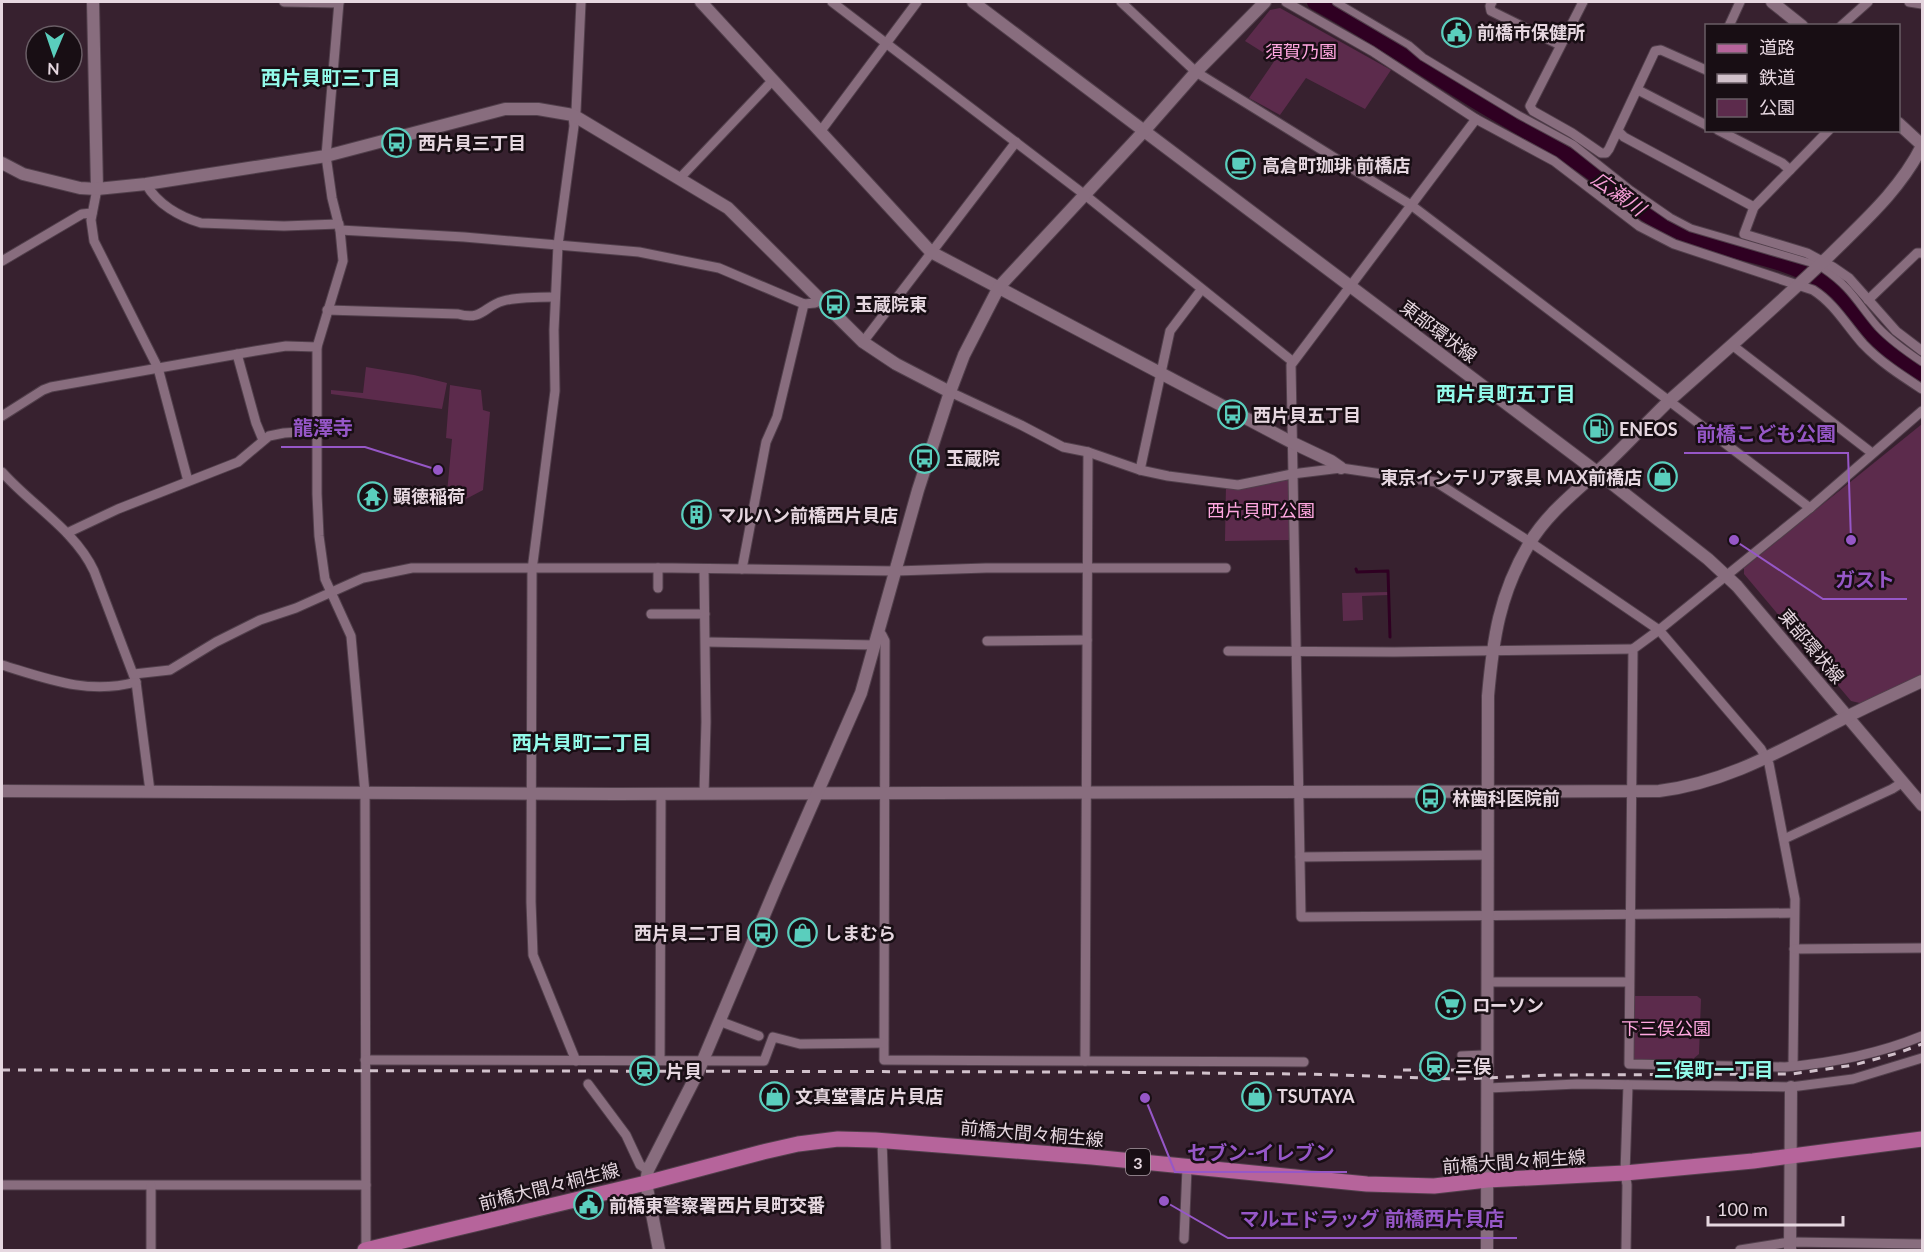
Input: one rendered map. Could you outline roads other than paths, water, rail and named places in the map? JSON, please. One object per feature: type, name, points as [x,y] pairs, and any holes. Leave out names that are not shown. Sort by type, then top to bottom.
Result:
[{"type":"main road","name":"前橋大間々桐生線","points":[[366,1250],[647,1176],[798,1144],[838,1139],[1092,1157],[1367,1184],[1434,1186],[1487,1180],[1625,1173],[1791,1156],[1923,1139]]},
{"type":"street","points":[[93,2],[97,189],[91,231],[158,368],[188,481]]},
{"type":"street","points":[[284,2],[339,2],[326,156],[332,198],[340,227],[342,267],[317,347],[319,536],[326,579],[351,636],[365,793],[366,1250]]},
{"type":"street","points":[[576,1061],[532,949],[531,793],[532,570],[555,391],[555,297],[558,245],[574,126],[573,115],[576,111],[580,2]]},
{"type":"street","points":[[701,2],[931,252],[1160,374],[1332,461],[1341,468]]},
{"type":"street","points":[[832,2],[1085,195],[1292,361]]},
{"type":"street","points":[[820,132],[917,2]]},
{"type":"street","name":"東部環状線","points":[[973,2],[1597,472],[1726,574],[1923,805]]},
{"type":"street","points":[[1124,5],[1135,2]]},
{"type":"street","points":[[647,1176],[698,1072],[861,693],[918,490],[950,392],[964,355],[999,287],[1144,132],[1196,72],[1265,2]]},
{"type":"street","points":[[1286,2],[1372,51],[1476,119],[1562,166],[1655,236],[1801,283],[1813,290],[1829,301],[1867,348],[1923,389]]},
{"type":"street","points":[[1336,2],[1519,115],[1573,144],[1631,190],[1670,217],[1691,228],[1818,266],[1849,278],[1896,331],[1923,351]]},
{"type":"street","points":[[1492,2],[1491,11],[1560,45]]},
{"type":"street","points":[[1583,2],[1531,102],[1531,110],[1604,154],[1609,149],[1657,50],[1705,69]]},
{"type":"street","points":[[1730,24],[1740,2]]},
{"type":"street","points":[[1772,2],[1800,24]]},
{"type":"street","points":[[1843,24],[1868,2]]},
{"type":"street","points":[[1909,2],[1923,4]]},
{"type":"street","points":[[1124,5],[1196,72],[1411,205],[1810,508]]},
{"type":"street","points":[[680,178],[773,80]]},
{"type":"street","points":[[1638,90],[1705,124]]},
{"type":"street","points":[[2,163],[23,174],[80,188],[97,189],[146,184],[326,156],[505,109],[538,110],[573,115],[728,208],[863,342],[896,364],[1063,447],[1088,452],[1140,470],[1238,485],[1292,474],[1341,468],[1437,482],[1659,630],[1767,758],[1795,899],[1793,1066]]},
{"type":"street","points":[[1476,119],[1292,361],[1292,474],[1301,917],[1794,913]]},
{"type":"street","points":[[1487,1251],[1488,696],[1492,651],[1503,601],[1530,542],[1562,502],[1801,283],[1899,183],[1923,146],[1900,124]]},
{"type":"street","points":[[1618,131],[1624,137],[1754,207]]},
{"type":"street","points":[[1722,132],[1782,163],[1790,170]]},
{"type":"street","points":[[1827,132],[1754,207],[1744,231],[1747,236],[1807,253],[1818,266],[1849,288],[1873,321],[1889,338],[1923,362]]},
{"type":"street","points":[[863,342],[1016,142]]},
{"type":"street","points":[[146,184],[153,195],[169,208],[189,220],[201,223],[340,227],[639,252],[719,268],[804,304],[815,303],[818,296]]},
{"type":"street","points":[[2,261],[82,214],[92,213]]},
{"type":"street","points":[[1868,300],[1917,253],[1923,253]]},
{"type":"street","points":[[1140,470],[1172,327],[1201,290]]},
{"type":"street","points":[[327,310],[467,316],[480,314],[503,301],[555,297]]},
{"type":"street","points":[[742,569],[766,442],[777,417],[804,304]]},
{"type":"street","points":[[1732,345],[1872,453]]},
{"type":"street","points":[[2,416],[43,390],[286,346],[317,347]]},
{"type":"street","points":[[237,354],[263,440]]},
{"type":"street","points":[[1228,651],[1633,649],[1810,508],[1923,411]]},
{"type":"street","points":[[67,533],[118,509],[238,462],[263,440],[276,434],[317,431]]},
{"type":"street","points":[[1085,1061],[1088,452]]},
{"type":"street","points":[[2,472],[16,489],[67,533],[90,562],[135,678],[150,792]]},
{"type":"street","points":[[658,568],[658,588]]},
{"type":"street","points":[[2,665],[85,687],[109,688],[135,678],[170,670],[216,642],[260,620],[296,608],[363,578],[404,569],[658,568],[896,571],[1226,568]]},
{"type":"street","points":[[704,569],[706,642],[704,794]]},
{"type":"street","points":[[651,614],[705,614]]},
{"type":"street","points":[[706,642],[876,639],[882,635],[885,641],[883,1059],[886,1061],[1304,1062]]},
{"type":"street","points":[[987,641],[1087,640]]},
{"type":"street","points":[[1633,649],[1629,1064],[1793,1066],[1821,1064],[1860,1056],[1923,1036]]},
{"type":"street","points":[[2,791],[1086,794],[1488,790],[1659,791],[1694,786],[1722,777],[1767,758],[1848,716],[1923,681]]},
{"type":"street","points":[[1784,839],[1903,782]]},
{"type":"street","points":[[660,1060],[661,794]]},
{"type":"street","points":[[1300,857],[1487,855]]},
{"type":"street","points":[[1794,949],[1923,948]]},
{"type":"street","points":[[1488,982],[1629,982]]},
{"type":"street","points":[[719,1021],[759,1036]]},
{"type":"street","points":[[364,1060],[764,1061],[773,1037],[800,1044],[884,1043]]},
{"type":"street","points":[[1461,1055],[1483,1054]]},
{"type":"street","points":[[1488,1088],[1578,1084],[1791,1087],[1853,1079],[1923,1058]]},
{"type":"street","points":[[588,1084],[626,1135],[647,1176],[659,1251]]},
{"type":"street","points":[[1626,1251],[1627,1185],[1625,1173],[1628,1085]]},
{"type":"street","points":[[1790,1246],[1791,1087]]},
{"type":"street","points":[[882,1141],[886,1251]]},
{"type":"street","points":[[1184,1239],[1187,1168]]},
{"type":"street","points":[[2,1185],[366,1185]]},
{"type":"street","points":[[151,1186],[151,1251]]},
{"type":"street","points":[[1740,1251],[1790,1246],[1923,1244]]},
{"type":"waterway","name":"広瀬川","points":[[1315,2],[1570,157],[1662,224],[1701,241],[1784,264],[1823,282],[1844,300],[1884,346],[1922,374]]},
{"type":"waterway","points":[[1356,569],[1357,572],[1388,571],[1390,637]]},
{"type":"railway","points":[[2,1070],[1086,1072],[1303,1074],[1461,1079],[1552,1075],[1792,1074],[1854,1065],[1922,1044]]},
{"type":"railway","points":[[1403,1070],[1475,1070]]},
{"type":"place","name":"前橋市保健所","points":[[1456,32]]},
{"type":"place","name":"西片貝三丁目","points":[[397,143]]},
{"type":"place","name":"高倉町珈琲 前橋店","points":[[1241,165]]},
{"type":"place","name":"玉蔵院東","points":[[834,304]]},
{"type":"place","name":"西片貝五丁目","points":[[1232,415]]},
{"type":"place","name":"ENEOS","points":[[1598,429]]},
{"type":"place","name":"玉蔵院","points":[[925,458]]},
{"type":"place","name":"龍澤寺","points":[[438,470]]},
{"type":"place","name":"東京インテリア家具 MAX前橋店","points":[[1663,477]]},
{"type":"place","name":"顕徳稲荷","points":[[372,496]]},
{"type":"place","name":"マルハン前橋西片貝店","points":[[697,515]]},
{"type":"place","name":"ガスト","points":[[1734,540]]},
{"type":"place","name":"前橋こども公園","points":[[1851,540]]},
{"type":"place","name":"林歯科医院前","points":[[1431,798]]},
{"type":"place","name":"西片貝二丁目","points":[[763,933]]},
{"type":"place","name":"しまむら","points":[[803,933]]},
{"type":"place","name":"ローソン","points":[[1451,1005]]},
{"type":"place","name":"三俣","points":[[1434,1066]]},
{"type":"place","name":"片貝","points":[[645,1071]]},
{"type":"place","name":"文真堂書店 片貝店","points":[[774,1096]]},
{"type":"place","name":"TSUTAYA","points":[[1256,1096]]},
{"type":"place","name":"セブン-イレブン","points":[[1145,1098]]},
{"type":"place","name":"マルエドラッグ 前橋西片貝店","points":[[1164,1201]]},
{"type":"place","name":"前橋東警察署西片貝町交番","points":[[588,1205]]},
{"type":"district","name":"西片貝町三丁目","points":[[331,77]]},
{"type":"district","name":"西片貝町五丁目","points":[[1506,393]]},
{"type":"district","name":"西片貝町二丁目","points":[[582,742]]},
{"type":"district","name":"三俣町一丁目","points":[[1714,1069]]},
{"type":"park label","name":"須賀乃園","points":[[1301,51]]},
{"type":"park label","name":"西片貝町公園","points":[[1261,510]]},
{"type":"park label","name":"下三俣公園","points":[[1666,1028]]}]
